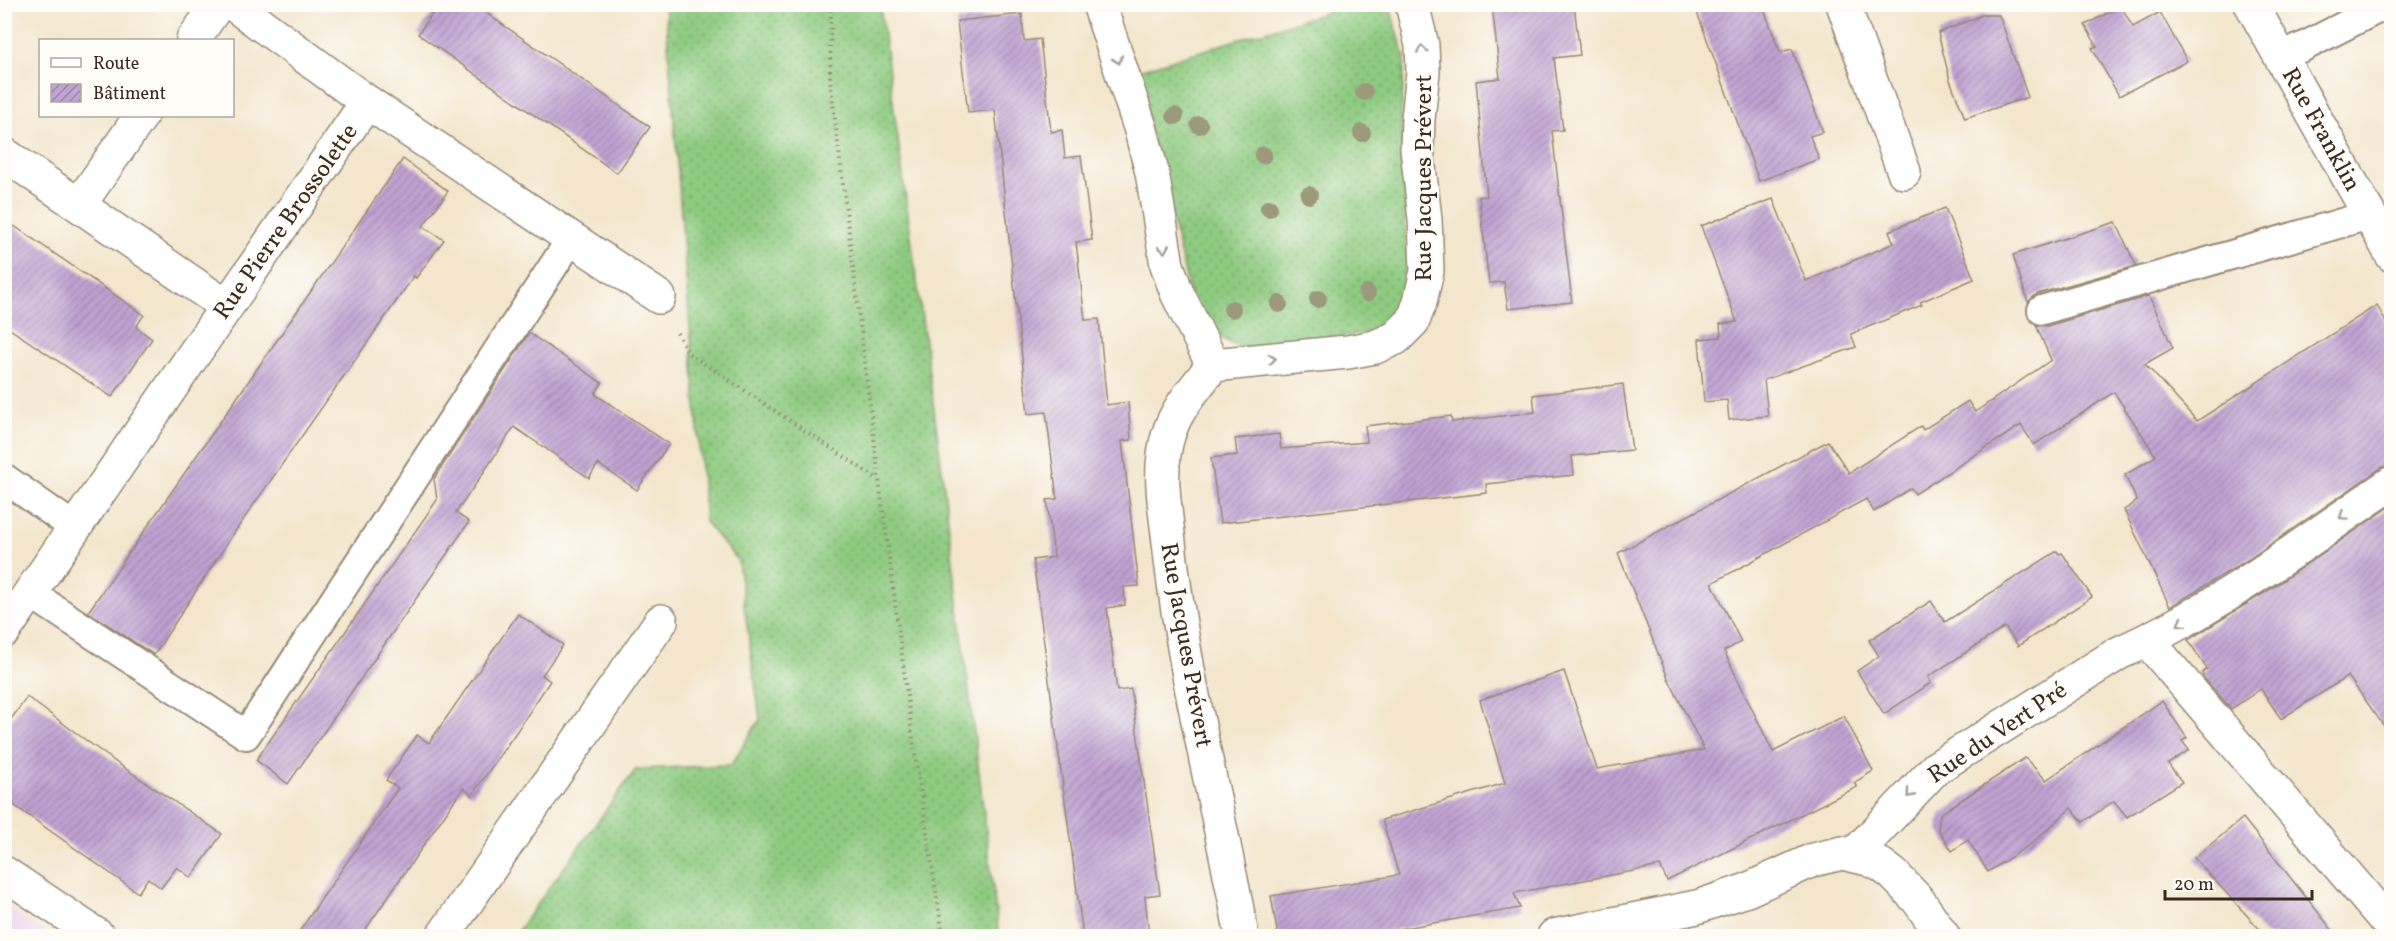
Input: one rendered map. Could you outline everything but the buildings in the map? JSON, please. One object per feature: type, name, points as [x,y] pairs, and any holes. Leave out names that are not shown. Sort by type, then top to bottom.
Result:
[{"type":"street","points":[[194,39],[218,4]]},
{"type":"street","points":[[233,4],[368,102]]},
{"type":"street","points":[[1099,4],[1140,127],[1152,172],[1167,265],[1177,293],[1213,365]]},
{"type":"street","name":"Rue Jacques Prévert","points":[[1242,936],[1184,650],[1162,482],[1168,434],[1177,414],[1213,365],[1348,352],[1375,347],[1395,338],[1413,321],[1427,271],[1425,219],[1417,149],[1423,72],[1422,45],[1412,4]]},
{"type":"street","points":[[1843,4],[1904,172]]},
{"type":"street","name":"Rue Franklin","points":[[2251,4],[2391,255]]},
{"type":"street","name":"Rue Pierre Brossolette","points":[[4,631],[368,102],[659,297]]},
{"type":"street","points":[[79,206],[140,117]]},
{"type":"street","points":[[4,154],[226,306]]},
{"type":"street","name":"Rue du Vert Pré","points":[[1854,855],[1919,784],[1953,755],[2103,663],[2204,610],[2391,483]]},
{"type":"street","points":[[443,936],[661,621]]},
{"type":"street","points":[[2148,641],[2391,928]]},
{"type":"street","points":[[1554,936],[1697,907],[1747,890],[1829,855],[1842,854],[1854,855],[1881,865],[1893,874],[1918,900],[1943,936]]},
{"type":"street","points":[[4,873],[98,936]]},
{"type":"lane","points":[[2281,55],[2303,47],[2387,4]]},
{"type":"lane","points":[[2042,310],[2369,215]]},
{"type":"lane","points":[[30,593],[246,735],[571,238]]},
{"type":"lane","points":[[4,478],[75,528]]},
{"type":"path","points":[[831,4],[830,78],[914,748],[943,936]]},
{"type":"path","points":[[659,297],[688,353],[879,480]]},
{"type":"shaded area","points":[[5,905],[50,936],[5,936]]},
{"type":"green space","points":[[665,5],[880,5],[938,439],[999,936],[514,936],[636,769],[731,765],[760,719],[738,561],[705,522]]},
{"type":"green space","points":[[1350,5],[1389,5],[1405,57],[1401,114],[1407,260],[1403,299],[1389,319],[1370,332],[1259,350],[1236,346],[1213,333],[1192,303],[1136,71]]}]
